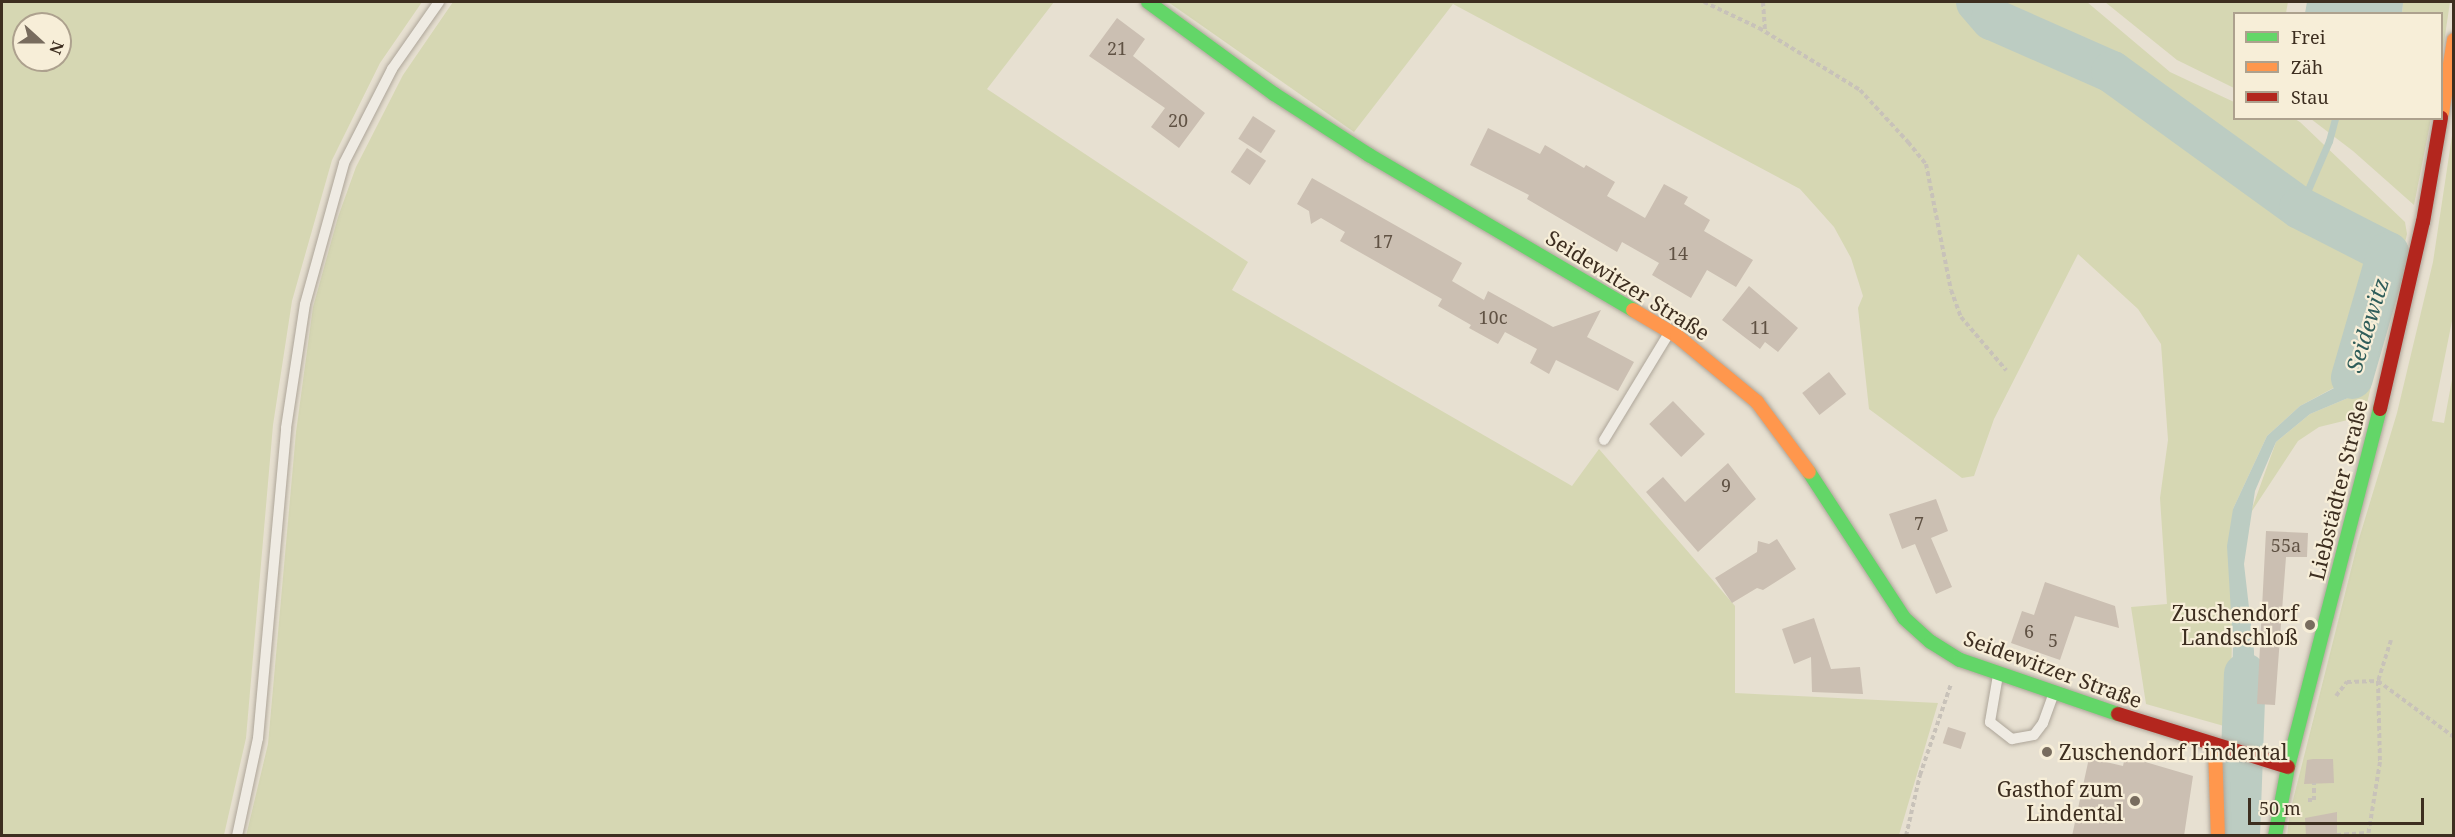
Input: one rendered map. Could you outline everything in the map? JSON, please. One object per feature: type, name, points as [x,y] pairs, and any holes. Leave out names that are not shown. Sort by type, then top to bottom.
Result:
[{"type":"street","name":"Seidewitzer Straße","points":[[1148,2],[1274,94],[1370,155],[1670,331],[1757,402],[1786,436],[1905,618],[1931,642],[1960,660],[1998,675],[2215,747],[2288,767]]},
{"type":"street","points":[[2443,107],[2454,40]]},
{"type":"street","name":"Liebstädter Straße","points":[[2275,836],[2288,767],[2354,522],[2423,222],[2440,120]]},
{"type":"street","points":[[2215,747],[2218,836]]},
{"type":"lane","points":[[237,836],[258,738],[286,428],[305,304],[344,163],[392,69],[439,2]]},
{"type":"lane","points":[[1604,440],[1670,331]]},
{"type":"lane","points":[[1998,675],[1990,722],[2012,739],[2034,735],[2043,723],[2053,694]]},
{"type":"path","points":[[1704,2],[1765,32],[1860,90],[1926,164],[1951,291],[1961,317],[2007,370]]},
{"type":"path","points":[[1763,2],[1765,32]]},
{"type":"path","points":[[2337,835],[2368,834],[2380,762],[2378,681],[2391,640]]},
{"type":"path","points":[[1906,836],[1920,775],[1960,660]]},
{"type":"path","points":[[2364,679],[2378,681],[2454,737]]},
{"type":"green space","points":[[2,2],[422,2],[380,63],[332,160],[292,301],[273,425],[246,738],[224,835],[2,835]]},
{"type":"green space","points":[[453,2],[1054,2],[987,89],[1248,262],[1232,290],[1572,486],[1599,449],[1735,606],[1735,693],[1938,703],[1899,835],[246,836],[268,744],[296,432],[313,307],[338,217],[356,167],[403,75]]},
{"type":"green space","points":[[1168,2],[2087,2],[2170,72],[2233,102],[2233,120],[2296,120],[2300,122],[2405,222],[2407,234],[2364,416],[2319,427],[2298,441],[2250,514],[2276,442],[2310,414],[2348,398],[2375,326],[2363,322],[2351,366],[2337,386],[2300,406],[2267,436],[2233,509],[2231,728],[2146,704],[2131,607],[2167,604],[2160,498],[2168,440],[2161,344],[2138,309],[2078,254],[1994,419],[1974,476],[1962,478],[1869,409],[1858,308],[1863,296],[1851,258],[1834,227],[1800,189],[1453,4],[1354,132]]},
{"type":"green space","points":[[2105,2],[2288,2],[2286,12],[2233,12],[2233,88],[2177,60]]},
{"type":"green space","points":[[2403,2],[2450,2],[2443,49],[2443,12],[2402,12]]},
{"type":"green space","points":[[2312,120],[2431,120],[2414,205],[2353,151]]},
{"type":"green space","points":[[2453,129],[2453,316],[2432,421],[2444,423],[2453,374],[2453,835],[2287,836],[2290,812],[2358,542],[2397,413],[2433,262]]},
{"type":"water","points":[[2307,2],[2403,2],[2402,12],[2305,12]]},
{"type":"water","points":[[2363,322],[2375,326],[2360,384],[2348,398],[2310,414],[2276,442],[2255,491],[2244,564],[2254,651],[2254,704],[2251,730],[2231,728],[2233,646],[2227,546],[2233,509],[2267,436],[2300,406],[2338,386],[2351,366]]},
{"type":"water","points":[[2230,791],[2248,792],[2251,835],[2229,836]]},
{"type":"building","points":[[1117,18],[1145,39],[1133,56],[1205,113],[1179,148],[1151,127],[1165,108],[1089,56]]},
{"type":"building","points":[[1253,116],[1276,131],[1261,153],[1238,139]]},
{"type":"building","points":[[1488,128],[1540,154],[1545,145],[1584,168],[1586,165],[1615,182],[1607,196],[1645,218],[1664,184],[1688,197],[1684,204],[1710,220],[1704,231],[1753,260],[1736,287],[1707,270],[1691,298],[1652,275],[1659,263],[1622,242],[1617,252],[1527,199],[1529,195],[1470,165]]},
{"type":"building","points":[[1247,148],[1266,161],[1250,185],[1231,172]]},
{"type":"building","points":[[1312,178],[1462,263],[1452,281],[1484,300],[1488,291],[1553,327],[1601,310],[1587,337],[1634,362],[1618,391],[1556,360],[1549,374],[1530,363],[1537,349],[1505,332],[1498,344],[1469,328],[1471,325],[1438,306],[1442,299],[1340,241],[1345,232],[1321,218],[1311,224],[1309,211],[1297,204]]},
{"type":"building","points":[[1749,286],[1798,328],[1778,352],[1765,342],[1760,349],[1722,320]]},
{"type":"building","points":[[1829,372],[1846,394],[1819,415],[1802,393]]},
{"type":"building","points":[[1673,401],[1705,434],[1681,457],[1649,424]]},
{"type":"building","points":[[1728,463],[1756,499],[1698,552],[1646,492],[1663,477],[1685,502]]},
{"type":"building","points":[[1936,499],[1948,531],[1931,538],[1952,587],[1936,594],[1915,544],[1902,549],[1889,514]]},
{"type":"building","points":[[2266,531],[2308,533],[2307,557],[2286,557],[2275,705],[2257,704]]},
{"type":"building","points":[[1777,539],[1796,569],[1763,590],[1757,588],[1732,603],[1715,578],[1757,552],[1758,541],[1769,544]]},
{"type":"building","points":[[2045,582],[2115,606],[2119,628],[2075,616],[2060,660],[2011,643],[2022,611],[2034,615]]},
{"type":"building","points":[[1814,618],[1831,669],[1860,667],[1863,694],[1812,692],[1811,657],[1794,664],[1782,629]]},
{"type":"building","points":[[1948,727],[1966,733],[1961,749],[1943,743]]},
{"type":"building","name":"Gasthof zum Lindental","points":[[2125,756],[2193,776],[2184,836],[2072,836],[2089,758],[2123,766]]},
{"type":"building","points":[[2333,759],[2334,783],[2304,784],[2307,760]]},
{"type":"building","points":[[2337,812],[2337,836],[2306,836],[2305,818]]},
{"type":"waterway","name":"Seidewitz","points":[[1977,2],[1992,19],[2112,72],[2300,208],[2388,253],[2352,378]]},
{"type":"waterway","points":[[2300,208],[2329,141],[2334,120]]},
{"type":"waterway","name":"Seidewitz","points":[[2239,836],[2245,674]]},
{"type":"traffic: fast","points":[[1148,2],[1274,94],[1369,155],[1633,310]]},
{"type":"traffic: fast","points":[[2275,836],[2288,767],[2380,409]]},
{"type":"traffic: fast","points":[[1809,472],[1904,618],[1931,642],[1960,660],[2118,714]]},
{"type":"traffic: slow","points":[[2443,107],[2454,40]]},
{"type":"traffic: slow","points":[[1633,310],[1677,336],[1757,402],[1809,472]]},
{"type":"traffic: slow","points":[[2215,747],[2218,836]]},
{"type":"traffic: jam","points":[[2380,409],[2423,222],[2441,120]]},
{"type":"traffic: jam","points":[[2118,714],[2288,767]]},
{"type":"place","name":"Zuschendorf Landschloß","points":[[2310,625]]},
{"type":"place","name":"Zuschendorf Lindental","points":[[2047,752]]},
{"type":"place","name":"Gasthof zum Lindental","points":[[2135,801]]}]
